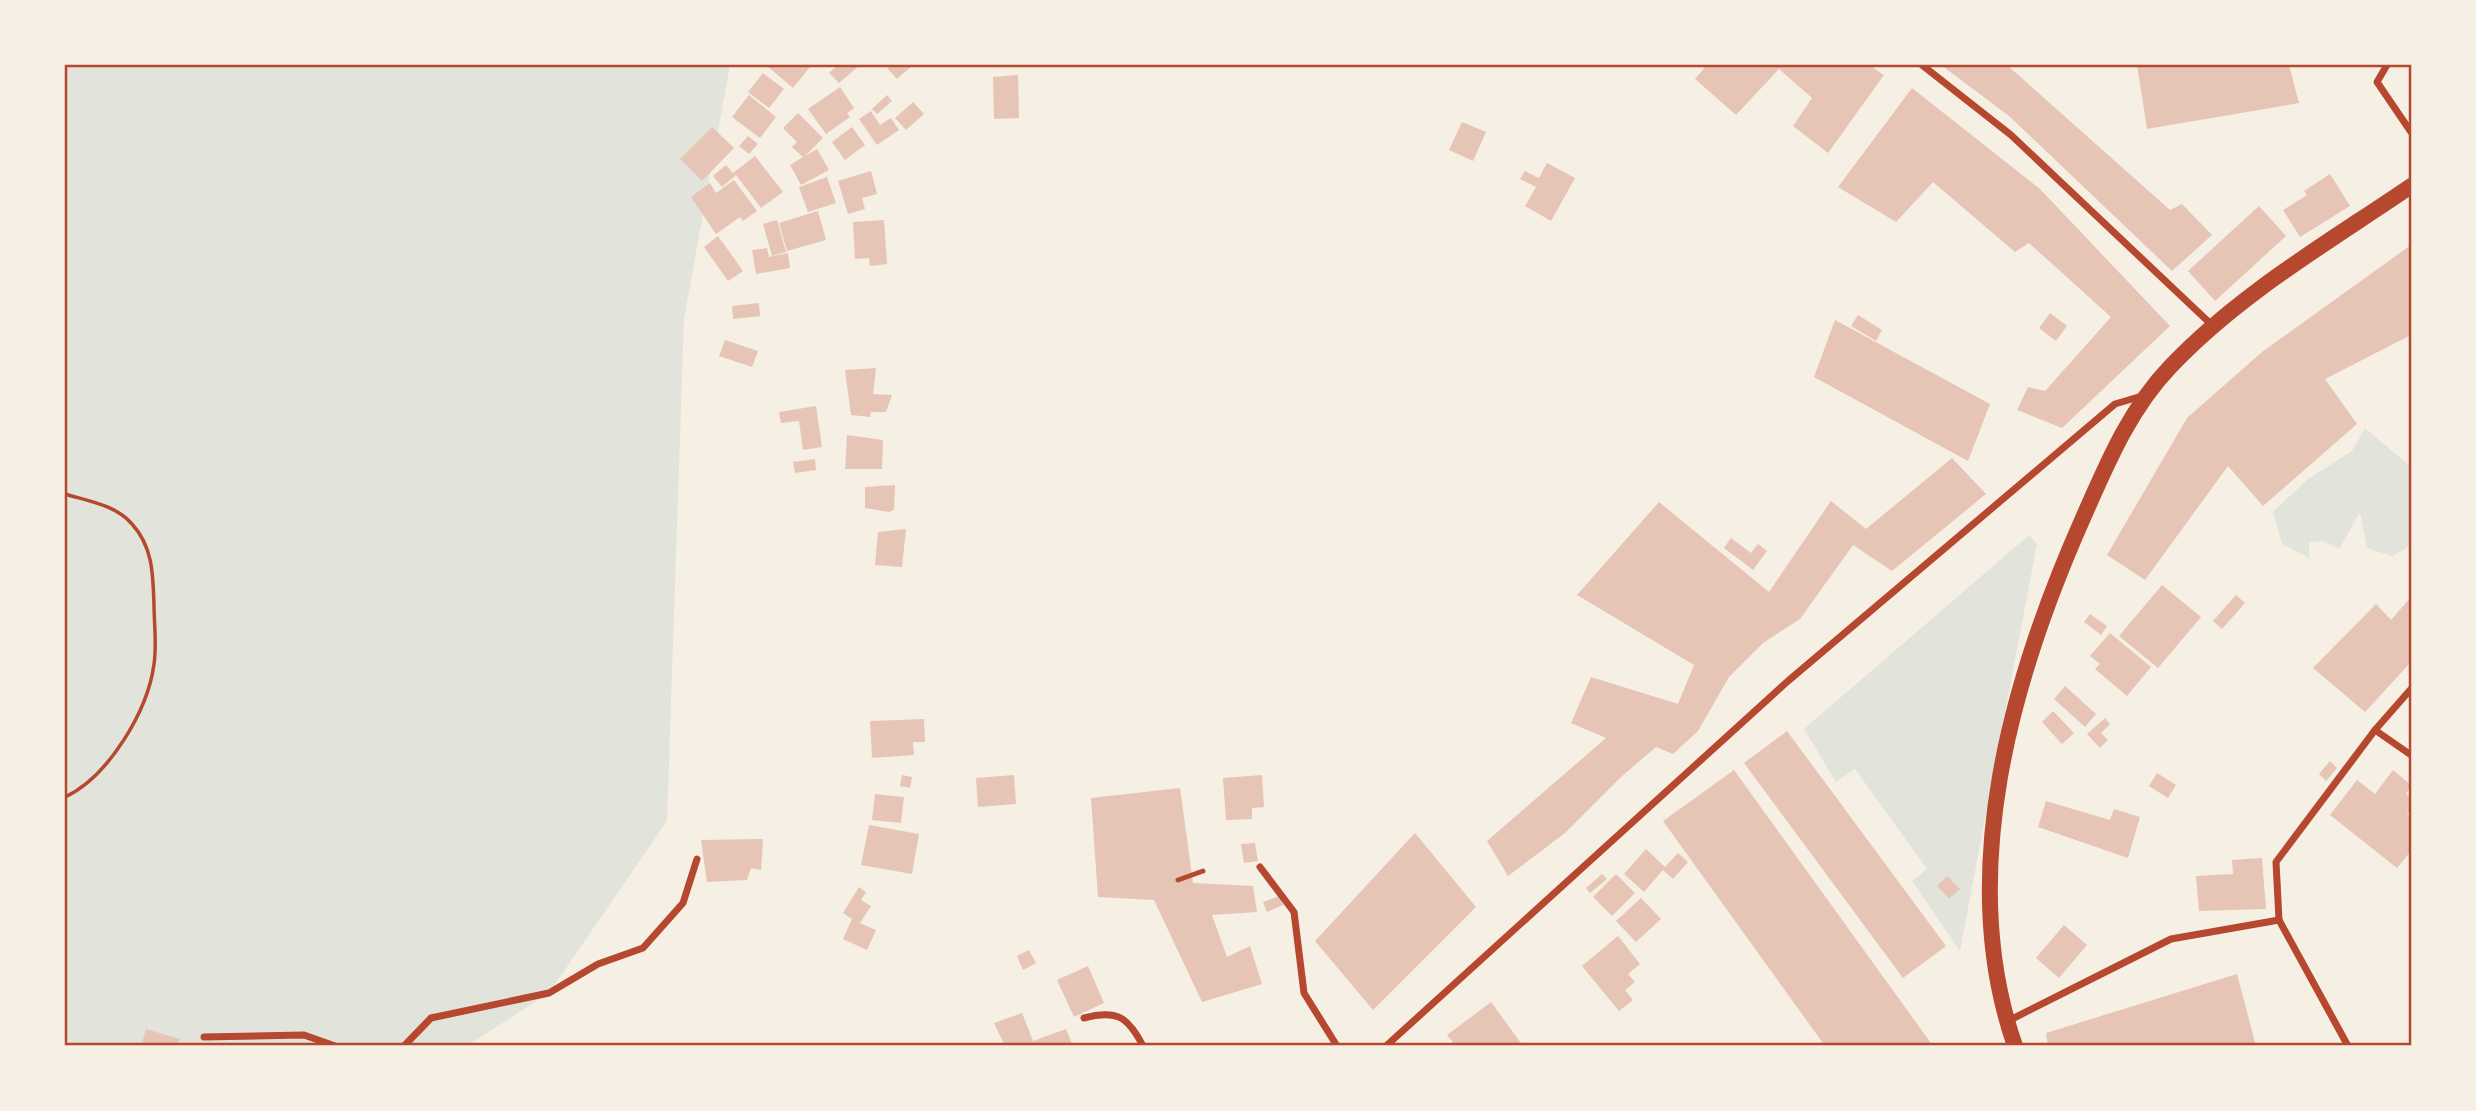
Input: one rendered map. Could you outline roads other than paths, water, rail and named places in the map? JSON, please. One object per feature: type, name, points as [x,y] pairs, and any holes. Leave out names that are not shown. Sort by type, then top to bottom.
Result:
[{"type":"main road","points":[[2015,1046],[1991,935],[1991,846],[2006,737],[2048,597],[2118,438],[2170,367],[2214,327],[2256,292],[2411,186]]},
{"type":"street","points":[[1922,65],[2011,135],[2214,327]]},
{"type":"street","points":[[2387,65],[2377,82],[2411,132]]},
{"type":"street","points":[[1386,1046],[1788,681],[2115,404],[2149,393]]},
{"type":"street","points":[[2348,1046],[2279,920],[2276,862],[2375,730],[2411,689]]},
{"type":"street","points":[[2375,730],[2411,755]]},
{"type":"street","points":[[404,1046],[431,1018],[549,993],[598,964],[643,948],[683,903],[697,859]]},
{"type":"street","points":[[1261,867],[1294,912],[1304,993],[1337,1046]]},
{"type":"street","points":[[2008,1021],[2171,939],[2279,920]]},
{"type":"street","points":[[1084,1018],[1106,1012],[1116,1015],[1133,1027],[1143,1046]]},
{"type":"street","points":[[204,1037],[304,1035],[335,1046]]},
{"type":"lane","points":[[1178,880],[1203,871]]}]
